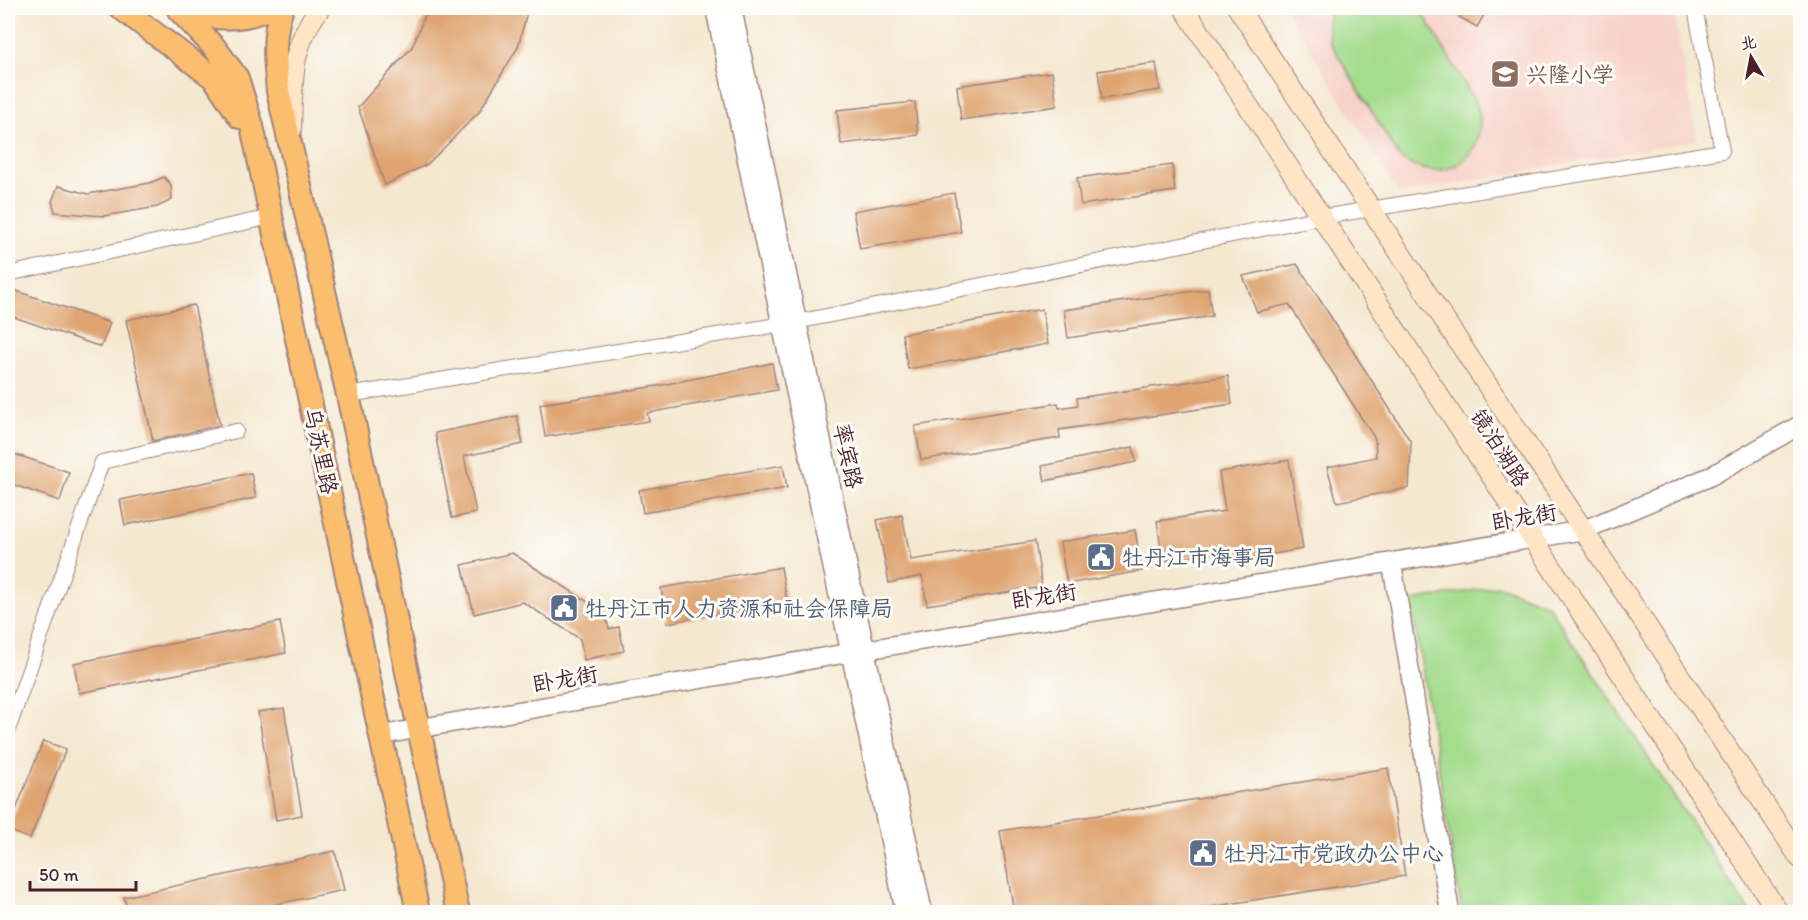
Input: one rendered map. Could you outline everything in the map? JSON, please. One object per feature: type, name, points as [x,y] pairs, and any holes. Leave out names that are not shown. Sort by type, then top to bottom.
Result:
[{"type":"main road","points":[[122,8],[215,79],[228,96],[256,148]]},
{"type":"main road","points":[[177,9],[206,17],[234,18],[268,8]]},
{"type":"main road","name":"乌苏里路","points":[[282,8],[276,24],[273,49],[278,91],[348,395],[421,728],[458,912]]},
{"type":"main road","points":[[291,144],[294,65],[300,40],[321,8]]},
{"type":"main road","name":"镜泊湖路","points":[[1184,8],[1531,540],[1778,912]]},
{"type":"main road","name":"镜泊湖路","points":[[1238,8],[1800,858]]},
{"type":"main road","name":"乌苏里路","points":[[177,9],[215,48],[237,78],[256,148],[418,912]]},
{"type":"street","name":"率宾路","points":[[715,8],[789,323]]},
{"type":"street","name":"率宾路","points":[[732,8],[789,323],[857,652],[905,912]]},
{"type":"street","points":[[348,395],[789,323],[1322,218],[1722,151],[1695,8]]},
{"type":"street","points":[[8,274],[271,217]]},
{"type":"street","name":"卧龙街","points":[[382,735],[857,652],[1584,530],[1711,476],[1800,424]]},
{"type":"street","points":[[8,730],[102,462],[236,431]]},
{"type":"street","points":[[1392,564],[1450,912]]},
{"type":"street","name":"率宾路","points":[[857,652],[923,912]]},
{"type":"shaded area","name":"兴隆小学","points":[[1285,8],[1673,8],[1697,140],[1399,194]]},
{"type":"green space","points":[[1331,8],[1420,8],[1477,105],[1480,123],[1477,139],[1470,153],[1460,163],[1446,169],[1431,170],[1415,167],[1399,157],[1330,42],[1327,23]]},
{"type":"green space","points":[[1499,586],[1548,605],[1750,912],[1462,912],[1411,601]]},
{"type":"building","points":[[428,8],[528,8],[518,47],[479,112],[428,164],[385,185],[358,107],[412,47]]},
{"type":"building","points":[[1465,8],[1488,8],[1477,27],[1459,17]]},
{"type":"building","points":[[1156,63],[1160,90],[1102,99],[1098,71]]},
{"type":"building","points":[[1052,72],[1057,106],[961,120],[957,86]]},
{"type":"building","points":[[915,102],[918,135],[841,144],[837,110]]},
{"type":"building","points":[[1172,165],[1175,191],[1081,205],[1077,178]]},
{"type":"building","points":[[164,177],[171,185],[172,200],[157,207],[104,216],[55,212],[52,201],[58,186],[88,194],[150,183]]},
{"type":"building","points":[[954,193],[961,232],[860,249],[853,211]]},
{"type":"building","points":[[1297,264],[1411,442],[1409,488],[1337,502],[1327,467],[1376,457],[1375,439],[1289,304],[1257,312],[1243,276]]},
{"type":"building","points":[[8,288],[110,323],[101,347],[8,315]]},
{"type":"building","points":[[1208,289],[1212,316],[1068,338],[1064,310]]},
{"type":"building","points":[[194,305],[220,425],[153,441],[126,320]]},
{"type":"building","points":[[1042,309],[1048,344],[908,369],[902,334]]},
{"type":"building","points":[[772,363],[777,390],[647,413],[649,421],[545,437],[540,404],[657,386]]},
{"type":"building","points":[[1228,376],[1232,404],[1059,430],[1060,438],[921,460],[915,426],[1058,403],[1059,408],[1078,405],[1077,398]]},
{"type":"building","points":[[517,416],[523,444],[464,456],[476,513],[452,518],[435,433]]},
{"type":"building","points":[[1133,447],[1136,462],[1045,481],[1042,466]]},
{"type":"building","points":[[8,452],[69,472],[60,501],[8,483]]},
{"type":"building","points":[[1289,460],[1303,549],[1233,561],[1232,550],[1163,561],[1157,521],[1225,511],[1219,472]]},
{"type":"building","points":[[783,465],[787,488],[643,513],[639,490]]},
{"type":"building","points":[[251,473],[256,498],[125,525],[120,500]]},
{"type":"building","points":[[902,515],[911,560],[1035,541],[1042,587],[927,605],[922,576],[889,583],[877,520]]},
{"type":"building","name":"牡丹江市海事局","points":[[1135,530],[1142,571],[1067,584],[1060,542]]},
{"type":"building","name":"牡丹江市人力资源和社会保障局","points":[[512,553],[605,613],[609,629],[619,627],[624,651],[584,660],[580,639],[523,602],[474,614],[462,565]]},
{"type":"building","points":[[781,567],[787,602],[667,623],[661,588]]},
{"type":"building","points":[[280,622],[286,653],[79,693],[74,663]]},
{"type":"building","points":[[284,708],[302,815],[276,820],[258,712]]},
{"type":"building","points":[[43,741],[66,749],[30,839],[8,830]]},
{"type":"building","name":"牡丹江市党政办公中心","points":[[1388,768],[1405,876],[1179,912],[1014,912],[1000,831]]},
{"type":"building","points":[[335,851],[344,890],[239,912],[128,912],[124,897]]},
{"type":"place","name":"兴隆小学","points":[[1505,74]]},
{"type":"place","name":"牡丹江市海事局","points":[[1101,557]]},
{"type":"place","name":"牡丹江市人力资源和社会保障局","points":[[564,608]]},
{"type":"place","name":"牡丹江市党政办公中心","points":[[1203,853]]}]
